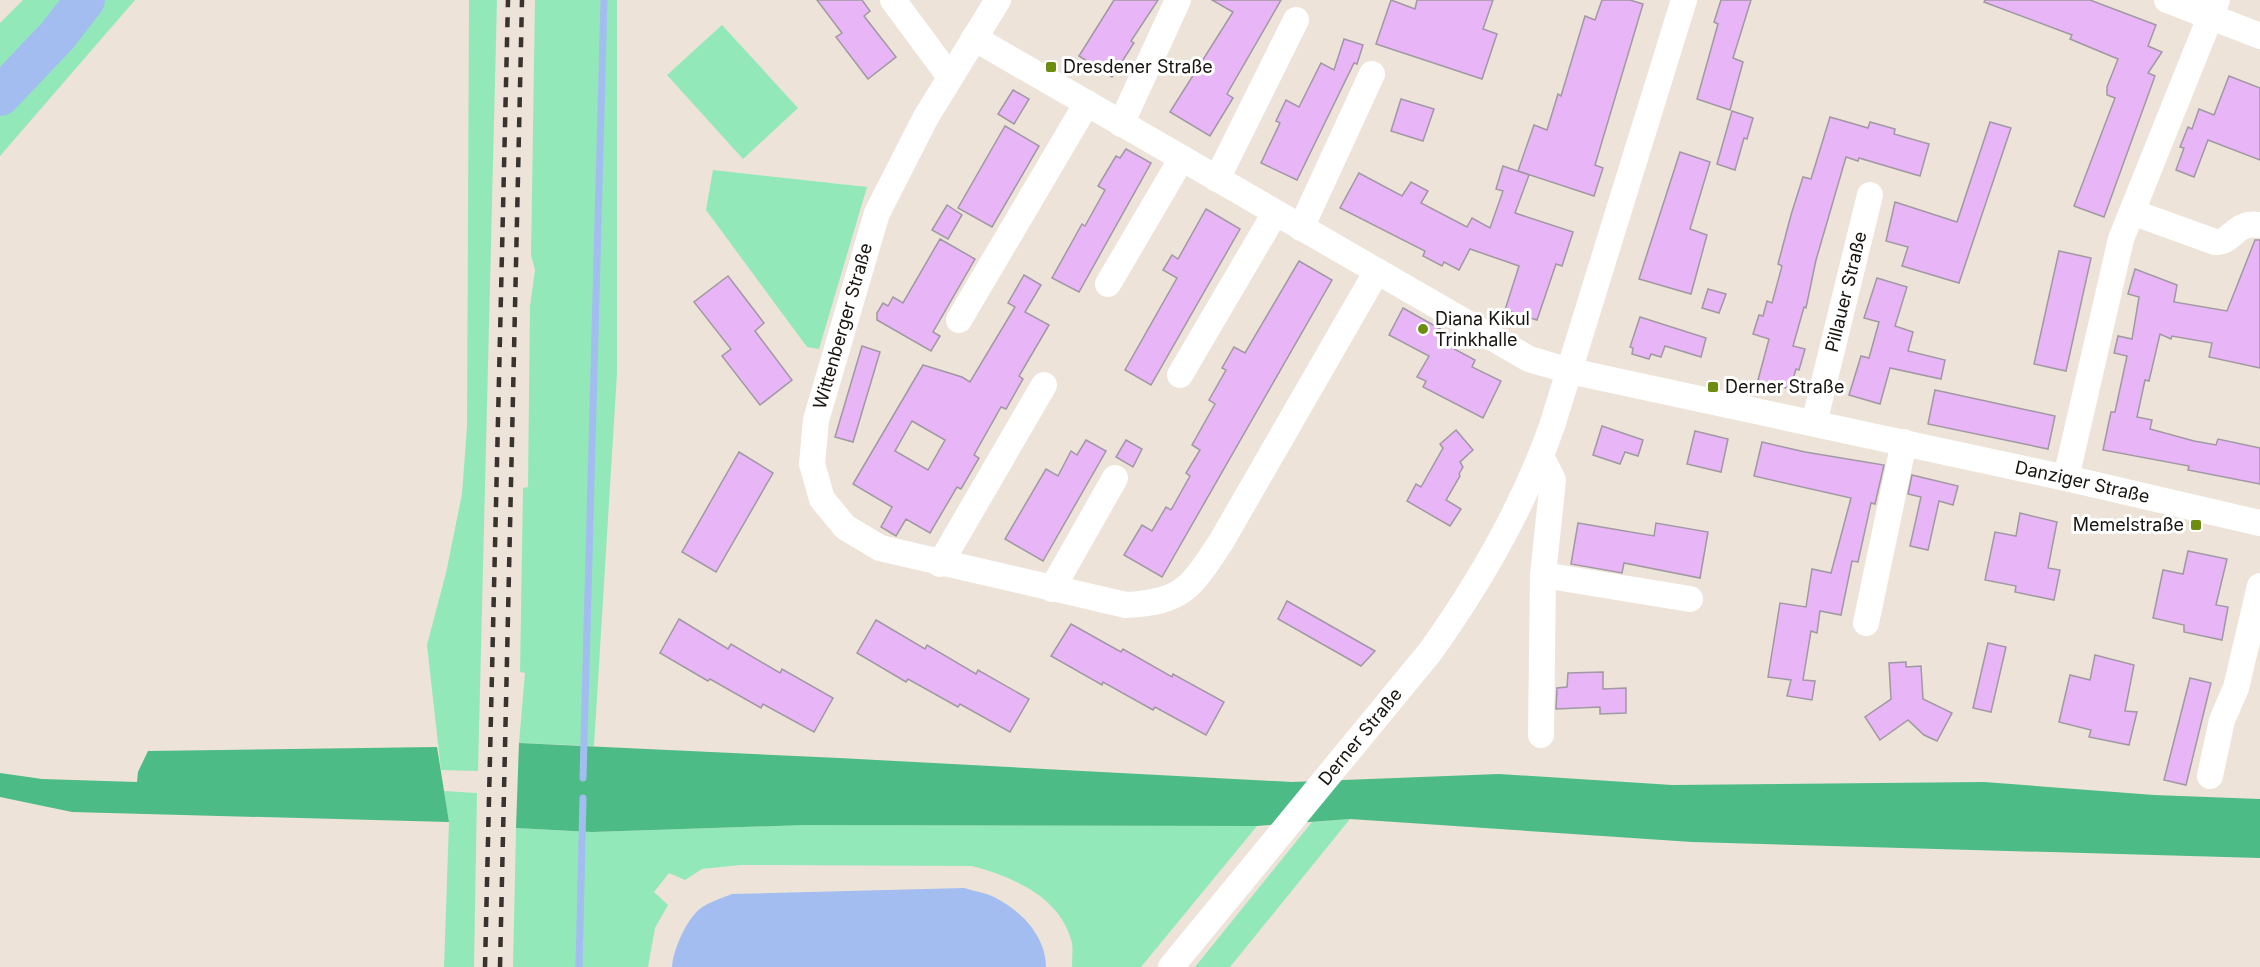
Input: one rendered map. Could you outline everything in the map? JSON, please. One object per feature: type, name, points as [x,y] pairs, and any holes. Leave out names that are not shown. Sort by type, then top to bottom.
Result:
[{"type":"street","points":[[893,0],[950,76]]},
{"type":"street","name":"Wittenberger Straße","points":[[998,0],[950,76],[877,213],[816,420],[812,464],[822,499],[845,527],[880,548],[940,564],[1126,605],[1146,604],[1174,596],[1196,580],[1221,542],[1377,271]]},
{"type":"street","points":[[1121,124],[1178,0]]},
{"type":"street","name":"Derner Straße","points":[[1171,967],[1430,652],[1460,610],[1491,559],[1541,456],[1570,371],[1684,0]]},
{"type":"street","points":[[2167,0],[2214,9],[2260,36]]},
{"type":"street","points":[[2066,478],[2121,239],[2214,9]]},
{"type":"street","points":[[1218,180],[1296,20]]},
{"type":"street","points":[[974,38],[1529,359],[1570,371]]},
{"type":"street","points":[[1301,228],[1372,74]]},
{"type":"street","points":[[959,320],[1087,103]]},
{"type":"street","points":[[1108,284],[1182,158]]},
{"type":"street","name":"Pillauer Straße","points":[[1814,423],[1870,195]]},
{"type":"street","points":[[2132,212],[2214,242],[2220,242],[2243,226],[2260,225]]},
{"type":"street","points":[[1180,375],[1275,213]]},
{"type":"street","name":"Danziger Straße","points":[[1570,371],[1904,442],[2260,523]]},
{"type":"street","points":[[940,564],[1044,385]]},
{"type":"street","points":[[1866,623],[1904,442]]},
{"type":"street","points":[[1541,456],[1552,480],[1543,575],[1541,735]]},
{"type":"street","points":[[1052,589],[1115,478]]},
{"type":"street","points":[[1543,575],[1690,598]]},
{"type":"street","points":[[2210,776],[2222,720],[2236,688],[2260,586]]},
{"type":"green space","points":[[23,0],[135,0],[0,156],[0,23]]},
{"type":"green space","points":[[469,0],[497,0],[478,771],[441,770],[427,645],[446,573],[462,494],[467,427]]},
{"type":"green space","points":[[535,0],[617,0],[617,373],[594,746],[519,743],[525,673],[520,672],[523,488],[528,487],[530,306],[535,270],[531,255]]},
{"type":"green space","points":[[722,25],[798,108],[743,159],[667,75]]},
{"type":"green space","points":[[713,170],[867,187],[819,349],[807,347],[706,210]]},
{"type":"green space","points":[[519,743],[1292,782],[1499,774],[1672,785],[1984,782],[2154,795],[2260,799],[2260,858],[1692,842],[1350,819],[1257,826],[805,825],[592,832],[516,828]]},
{"type":"green space","points":[[437,747],[449,822],[72,812],[0,797],[0,773],[42,779],[137,782],[138,772],[148,751]]},
{"type":"green space","points":[[444,791],[477,793],[474,967],[444,967],[449,822]]},
{"type":"green space","points":[[1350,819],[1230,967],[1195,967],[1312,822]]},
{"type":"green space","points":[[805,825],[1257,826],[1141,967],[1072,967],[1072,943],[1058,913],[1033,891],[1019,883],[972,866],[740,865],[702,869],[685,880],[669,873],[654,892],[668,905],[655,928],[648,967],[513,967],[516,828],[592,832]]},
{"type":"water","points":[[964,888],[996,898],[1023,917],[1042,945],[1046,967],[672,967],[675,952],[691,919],[701,908],[732,894]]},
{"type":"building","points":[[817,0],[862,0],[870,11],[864,16],[896,57],[868,79],[836,37],[842,33]]},
{"type":"building","points":[[1114,0],[1158,0],[1131,41],[1134,43],[1112,77],[1079,56]]},
{"type":"building","points":[[1212,0],[1281,0],[1227,94],[1233,98],[1210,136],[1170,112],[1233,12]]},
{"type":"building","points":[[1391,0],[1415,9],[1417,0],[1493,0],[1483,29],[1497,34],[1482,79],[1376,44]]},
{"type":"building","points":[[1602,0],[1630,0],[1643,4],[1595,165],[1603,168],[1594,196],[1518,171],[1534,125],[1547,130],[1558,94],[1561,96],[1585,16],[1595,20]]},
{"type":"building","points":[[1721,0],[1751,0],[1733,58],[1743,62],[1730,110],[1697,99],[1718,24],[1714,22]]},
{"type":"building","points":[[1985,0],[2090,0],[2156,25],[2148,46],[2162,52],[2148,73],[2155,76],[2104,217],[2074,206],[2115,98],[2107,95],[2107,87],[2118,59],[2070,39],[2072,35],[1984,2]]},
{"type":"building","points":[[1344,39],[1363,45],[1357,64],[1354,63],[1297,180],[1261,163],[1280,123],[1276,121],[1286,100],[1299,107],[1321,63],[1334,70]]},
{"type":"building","points":[[2229,76],[2260,88],[2260,160],[2208,140],[2194,177],[2176,170],[2184,148],[2180,147],[2188,127],[2192,129],[2199,109],[2214,115]]},
{"type":"building","points":[[1013,90],[1029,99],[1014,124],[998,114]]},
{"type":"building","points":[[1401,99],[1434,109],[1423,141],[1391,131]]},
{"type":"building","points":[[1732,111],[1753,118],[1747,139],[1744,138],[1735,170],[1717,164]]},
{"type":"building","points":[[1830,117],[1868,128],[1870,122],[1895,129],[1894,134],[1929,144],[1920,176],[1859,158],[1858,161],[1846,157],[1816,260],[1806,308],[1804,307],[1793,346],[1805,349],[1790,389],[1758,380],[1769,339],[1753,334],[1759,315],[1763,316],[1767,301],[1772,303],[1782,266],[1778,264],[1791,215],[1803,177],[1811,179]]},
{"type":"building","points":[[1990,122],[2011,128],[1959,283],[1902,266],[1908,247],[1886,241],[1895,202],[1957,222]]},
{"type":"building","points":[[1005,126],[1039,146],[992,227],[958,208]]},
{"type":"building","points":[[1126,149],[1151,163],[1079,292],[1052,278],[1082,224],[1085,226],[1105,190],[1098,186],[1116,156],[1120,158]]},
{"type":"building","points":[[1680,152],[1710,162],[1690,229],[1707,235],[1691,294],[1639,279]]},
{"type":"building","points":[[1503,166],[1529,175],[1515,213],[1573,232],[1562,266],[1556,264],[1537,320],[1505,310],[1519,266],[1470,249],[1459,270],[1444,262],[1442,266],[1423,256],[1425,251],[1340,208],[1359,173],[1402,196],[1411,182],[1428,191],[1421,203],[1467,227],[1472,218],[1490,228],[1503,191],[1496,189]]},
{"type":"building","points":[[947,205],[962,215],[948,239],[932,230]]},
{"type":"building","points":[[1206,209],[1240,229],[1151,385],[1125,370],[1177,278],[1163,270],[1172,255],[1178,259]]},
{"type":"building","points":[[940,239],[975,259],[933,332],[940,336],[931,351],[877,320],[877,313],[883,303],[888,306],[893,297],[903,303]]},
{"type":"building","points":[[2255,240],[2260,240],[2260,368],[2209,357],[2212,343],[2172,336],[2171,339],[2160,334],[2149,381],[2145,380],[2137,417],[2152,420],[2150,429],[2194,441],[2216,445],[2218,439],[2260,448],[2260,484],[2188,470],[2189,466],[2103,450],[2111,412],[2115,412],[2127,356],[2114,353],[2118,336],[2132,339],[2139,297],[2128,294],[2135,269],[2177,285],[2174,302],[2227,311]]},
{"type":"building","points":[[2059,251],[2091,258],[2066,371],[2034,364]]},
{"type":"building","points":[[1299,261],[1332,280],[1162,577],[1124,555],[1142,525],[1152,531],[1166,507],[1171,510],[1190,476],[1186,473],[1200,450],[1192,445],[1215,404],[1209,400],[1226,370],[1222,368],[1234,347],[1245,353]]},
{"type":"building","points":[[1024,275],[1041,285],[1025,312],[1049,325],[1019,376],[1023,379],[1006,409],[1001,407],[974,455],[979,458],[961,489],[957,487],[930,533],[906,519],[896,536],[881,527],[892,507],[853,484],[923,365],[962,377],[970,382],[1015,307],[1008,303]],"holes":[[[912,421],[945,440],[928,470],[895,451]]]},
{"type":"building","points":[[728,276],[764,323],[755,331],[792,380],[760,405],[722,356],[731,349],[694,302]]},
{"type":"building","points":[[1877,278],[1907,287],[1895,326],[1913,332],[1908,351],[1945,360],[1941,379],[1890,368],[1880,404],[1849,395],[1861,356],[1869,358],[1879,322],[1864,318]]},
{"type":"building","points":[[1708,289],[1726,294],[1719,313],[1702,308]]},
{"type":"building","points":[[1403,308],[1451,335],[1445,344],[1475,360],[1472,367],[1501,381],[1483,418],[1423,387],[1426,381],[1417,377],[1429,356],[1389,335]]},
{"type":"building","points":[[1640,317],[1706,338],[1701,357],[1665,346],[1661,357],[1651,354],[1649,359],[1632,354],[1633,348],[1630,347]]},
{"type":"building","points":[[862,346],[880,352],[853,442],[835,437]]},
{"type":"building","points":[[1935,390],[2055,416],[2048,449],[1928,424]]},
{"type":"building","points":[[1602,426],[1643,440],[1638,456],[1625,452],[1620,464],[1593,455]]},
{"type":"building","points":[[1456,430],[1473,450],[1460,462],[1463,467],[1460,476],[1446,500],[1461,509],[1450,526],[1407,501],[1416,484],[1421,487],[1443,448],[1440,444]]},
{"type":"building","points":[[1695,431],[1728,439],[1721,472],[1687,464]]},
{"type":"building","points":[[1086,440],[1106,451],[1043,561],[1005,539],[1046,469],[1058,476],[1071,451],[1077,455]]},
{"type":"building","points":[[1126,440],[1142,449],[1133,467],[1116,457]]},
{"type":"building","points":[[1762,442],[1805,452],[1884,465],[1875,504],[1871,503],[1858,562],[1852,561],[1841,615],[1820,611],[1817,633],[1811,631],[1803,680],[1815,681],[1812,700],[1787,696],[1791,680],[1768,677],[1780,603],[1806,607],[1812,569],[1831,573],[1851,498],[1754,476]]},
{"type":"building","points":[[739,452],[773,473],[716,572],[682,552]]},
{"type":"building","points":[[1912,475],[1958,486],[1953,505],[1939,501],[1928,550],[1910,546],[1921,497],[1908,494]]},
{"type":"building","points":[[2020,513],[2057,522],[2048,568],[2060,570],[2054,600],[2015,592],[2016,586],[1985,580],[1995,532],[2016,536]]},
{"type":"building","points":[[1578,523],[1654,536],[1656,523],[1708,532],[1700,578],[1624,563],[1622,573],[1571,564]]},
{"type":"building","points":[[2188,551],[2227,559],[2216,605],[2228,607],[2222,640],[2184,632],[2184,625],[2153,618],[2163,570],[2183,574]]},
{"type":"building","points":[[1287,601],[1375,651],[1361,666],[1278,619]]},
{"type":"building","points":[[679,619],[728,649],[731,644],[780,673],[782,669],[833,698],[814,732],[763,704],[761,708],[710,679],[708,681],[660,653]]},
{"type":"building","points":[[876,620],[925,649],[927,645],[976,674],[978,670],[1029,699],[1010,732],[908,679],[906,682],[857,653]]},
{"type":"building","points":[[1071,624],[1121,652],[1123,649],[1172,677],[1173,674],[1224,702],[1206,735],[1155,707],[1153,710],[1103,682],[1102,685],[1051,656]]},
{"type":"building","points":[[1988,643],[2006,647],[1991,712],[1973,708]]},
{"type":"building","points":[[2095,655],[2134,665],[2125,711],[2137,712],[2129,745],[2089,737],[2091,730],[2059,722],[2070,675],[2090,680]]},
{"type":"building","points":[[1906,662],[1906,667],[1921,666],[1923,699],[1952,713],[1937,741],[1924,735],[1908,720],[1880,740],[1865,717],[1891,699],[1889,663]]},
{"type":"building","points":[[1603,672],[1603,689],[1626,688],[1626,713],[1600,714],[1600,707],[1556,709],[1557,688],[1567,687],[1568,673]]},
{"type":"building","points":[[2190,678],[2211,683],[2186,785],[2164,780]]},
{"type":"waterway","points":[[0,96],[58,35],[85,0]]},
{"type":"waterway","points":[[583,778],[604,0]]},
{"type":"waterway","points":[[579,967],[583,798]]},
{"type":"railway","points":[[485,967],[508,0]]},
{"type":"railway","points":[[500,967],[522,0]]},
{"type":"place","name":"Dresdener Straße","points":[[1051,67]]},
{"type":"place","name":"Diana Kikul Trinkhalle","points":[[1423,329]]},
{"type":"place","name":"Derner Straße","points":[[1713,387]]},
{"type":"place","name":"Memelstraße","points":[[2196,525]]}]
